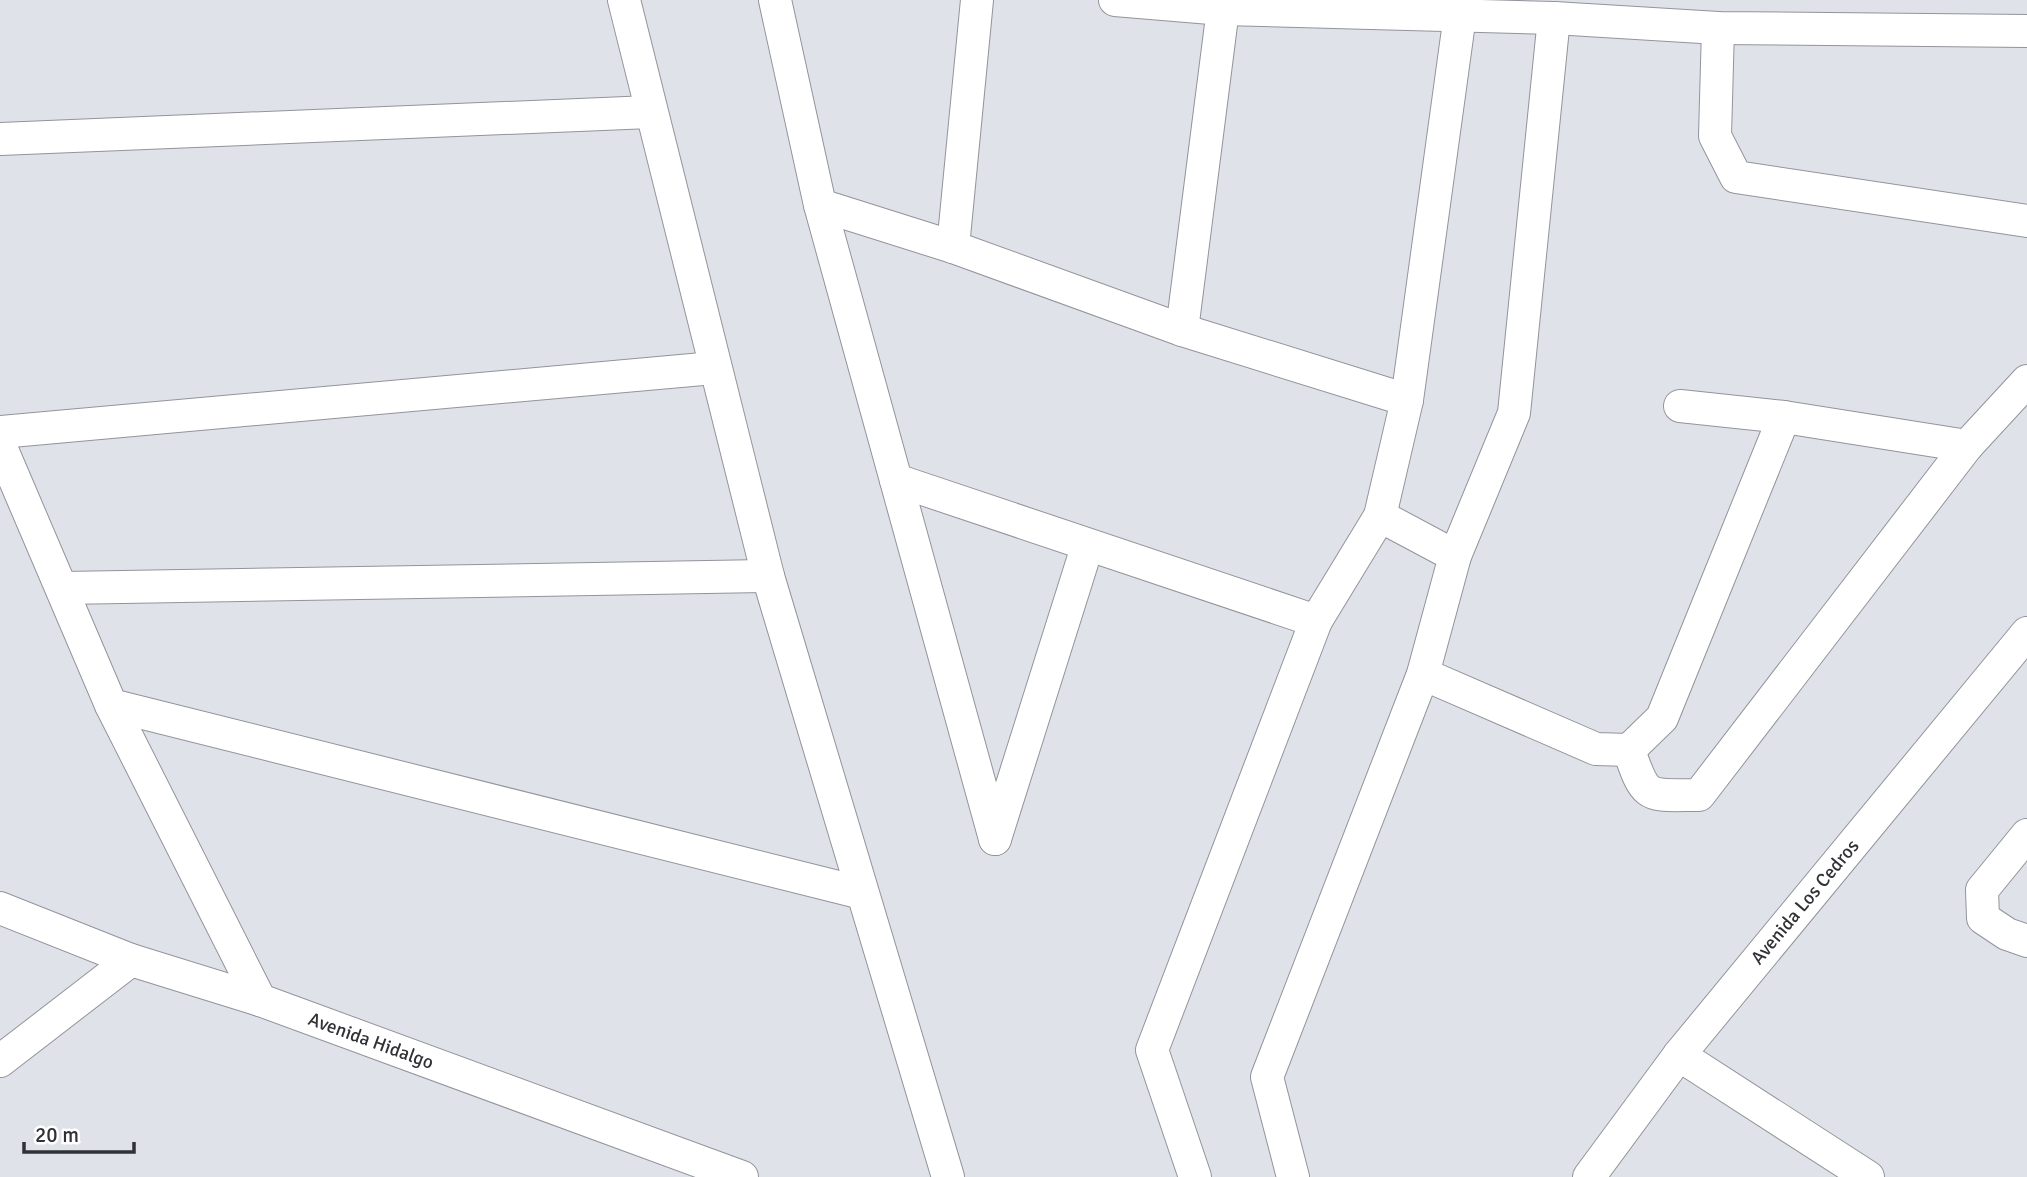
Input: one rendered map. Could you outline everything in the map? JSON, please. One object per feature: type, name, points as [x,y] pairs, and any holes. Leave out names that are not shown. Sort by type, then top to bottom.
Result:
[{"type":"street","points":[[624,0],[768,576],[948,1177]]},
{"type":"street","points":[[775,0],[820,205],[995,839],[1087,547]]},
{"type":"street","points":[[953,247],[977,0]]},
{"type":"street","points":[[1115,0],[1223,9],[1554,18],[1718,28],[2027,31]]},
{"type":"street","points":[[1182,330],[1223,9]]},
{"type":"street","points":[[1195,1177],[1152,1050],[1316,621],[1380,516],[1407,400],[1460,15]]},
{"type":"street","points":[[1293,1177],[1267,1077],[1423,674],[1455,556],[1514,413],[1554,18]]},
{"type":"street","points":[[1718,28],[1715,136],[1736,177],[2027,221]]},
{"type":"street","points":[[0,139],[650,112]]},
{"type":"street","points":[[820,205],[953,247],[1182,330],[1407,400]]},
{"type":"street","points":[[0,432],[714,368]]},
{"type":"street","points":[[1629,750],[1640,785],[1655,795],[1699,795],[1968,446],[2027,381]]},
{"type":"street","points":[[1680,406],[1784,417],[1968,446]]},
{"type":"street","points":[[1423,674],[1596,749],[1629,750],[1662,718],[1784,417]]},
{"type":"street","points":[[0,445],[111,705],[260,1000]]},
{"type":"street","points":[[896,481],[1087,547],[1316,621]]},
{"type":"street","points":[[1380,516],[1455,556]]},
{"type":"street","points":[[63,588],[768,576]]},
{"type":"street","name":"Avenida Los Cedros","points":[[1589,1177],[1679,1055],[2027,633]]},
{"type":"street","points":[[111,705],[862,893]]},
{"type":"street","points":[[966,732],[983,750],[998,753],[1024,748]]},
{"type":"street","points":[[2027,835],[1982,890],[1983,918],[2007,934],[2027,941]]},
{"type":"street","name":"Avenida Hidalgo","points":[[0,908],[131,960],[260,1000],[742,1177]]},
{"type":"street","points":[[0,1061],[131,960]]},
{"type":"street","points":[[1679,1055],[1868,1177]]}]
